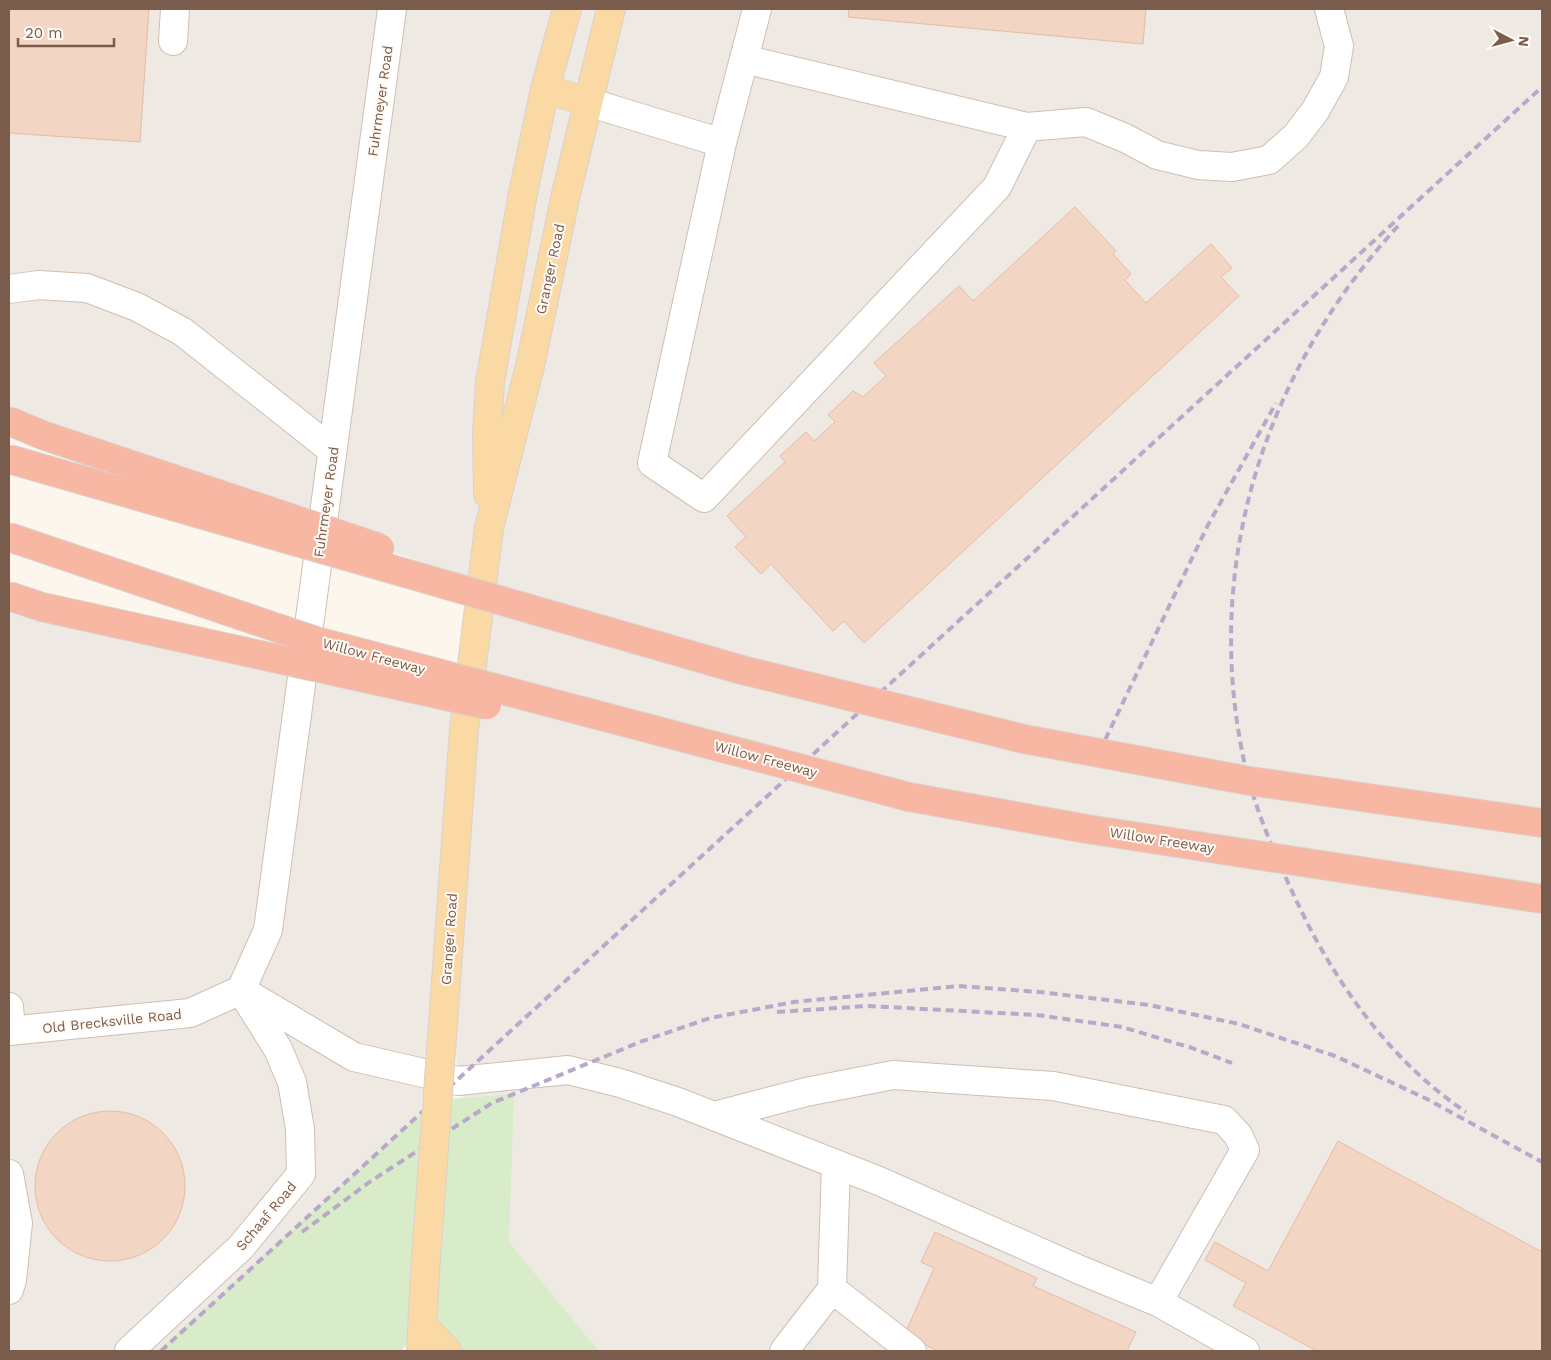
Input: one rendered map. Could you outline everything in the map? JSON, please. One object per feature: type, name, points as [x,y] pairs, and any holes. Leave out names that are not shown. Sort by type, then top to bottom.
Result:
[{"type":"highway","points":[[9,421],[45,436],[742,670]]},
{"type":"highway","points":[[9,459],[742,670],[1024,739],[1250,781],[1542,822]]},
{"type":"highway","name":"Willow Freeway","points":[[9,538],[316,641],[909,797],[1087,828],[1542,899]]},
{"type":"highway","points":[[9,596],[42,608],[909,797]]},
{"type":"main road","name":"Granger Road","points":[[489,528],[487,433],[490,382],[521,202],[545,89],[567,9]]},
{"type":"main road","name":"Granger Road","points":[[422,1339],[425,1272],[464,729],[489,528],[530,366],[588,102],[611,9]]},
{"type":"main road","points":[[545,89],[588,102]]},
{"type":"main road","points":[[400,1351],[422,1339],[447,1351]]},
{"type":"street","points":[[173,41],[175,9]]},
{"type":"street","name":"Fuhrmeyer Road","points":[[241,990],[268,930],[392,9]]},
{"type":"street","points":[[757,9],[722,143],[652,463],[704,498],[996,187],[1027,127]]},
{"type":"street","points":[[744,59],[1027,127],[1086,122],[1125,138],[1157,155],[1198,165],[1232,167],[1269,160],[1296,136],[1315,111],[1334,78],[1339,46],[1329,9]]},
{"type":"street","points":[[588,102],[722,143]]},
{"type":"street","points":[[9,289],[39,285],[87,288],[137,307],[183,332],[332,450]]},
{"type":"street","points":[[241,990],[354,1057],[458,1081],[568,1070],[620,1083],[714,1116],[836,1164],[1158,1302],[1245,1351]]},
{"type":"street","name":"Old Brecksville Road","points":[[10,1023],[190,1013],[241,990]]},
{"type":"street","name":"Schaaf Road","points":[[128,1351],[241,1247],[301,1174],[300,1129],[292,1082],[278,1048],[241,990]]},
{"type":"street","points":[[714,1116],[806,1092],[894,1075],[1053,1086],[1224,1120],[1238,1135],[1245,1150],[1158,1302]]},
{"type":"street","points":[[784,1351],[832,1289],[836,1164]]},
{"type":"street","points":[[9,1174],[18,1223],[12,1280],[9,1290]]},
{"type":"street","points":[[832,1289],[912,1351]]},
{"type":"shaded area","points":[[9,9],[1542,9],[1542,1351],[599,1351],[509,1242],[458,1081],[449,940],[462,747],[420,1115],[161,1351],[9,1351],[9,596],[460,698],[482,582],[45,436],[9,421]]},
{"type":"green space","points":[[514,1094],[509,1242],[599,1351],[447,1351],[423,1326],[401,1351],[158,1351],[420,1115],[436,1119],[437,1100]]},
{"type":"building","points":[[9,9],[149,9],[140,142],[9,133]]},
{"type":"building","points":[[849,9],[1146,9],[1143,44],[848,17]]},
{"type":"building","points":[[1075,207],[1116,251],[1113,254],[1131,274],[1125,280],[1146,303],[1211,244],[1232,268],[1221,277],[1239,296],[864,643],[844,621],[833,631],[771,564],[761,574],[735,547],[746,537],[727,516],[785,462],[780,456],[806,432],[814,441],[835,422],[828,415],[853,391],[863,397],[886,376],[874,363],[959,286],[973,301]]},
{"type":"building","points":[[110,1111],[125,1112],[139,1117],[163,1133],[179,1157],[184,1171],[184,1201],[179,1215],[163,1239],[139,1255],[125,1260],[110,1261],[95,1260],[81,1255],[57,1239],[41,1215],[36,1201],[35,1186],[36,1171],[41,1157],[57,1133],[81,1117],[95,1112]]},
{"type":"building","points":[[1338,1141],[1542,1252],[1542,1351],[1317,1351],[1233,1306],[1246,1283],[1205,1260],[1215,1242],[1268,1271]]},
{"type":"building","points":[[935,1232],[1037,1278],[1033,1286],[1136,1332],[1127,1351],[939,1351],[904,1336],[934,1268],[921,1262]]},
{"type":"railway","points":[[161,1351],[1542,87]]},
{"type":"railway","points":[[1398,226],[1352,282],[1313,341],[1281,404],[1257,470],[1240,538],[1232,608],[1232,679],[1242,751],[1258,810],[1273,848],[1312,932],[1347,991],[1390,1045],[1439,1092],[1466,1112]]},
{"type":"railway","points":[[1094,763],[1208,525],[1276,403]]},
{"type":"railway","points":[[302,1232],[371,1181],[492,1103],[640,1042],[710,1018],[794,1002],[958,986],[1040,992],[1149,1005],[1239,1024],[1335,1056],[1427,1099],[1542,1162]]},
{"type":"railway","points":[[777,1012],[868,1006],[1037,1015],[1122,1027],[1192,1048],[1232,1063]]}]
